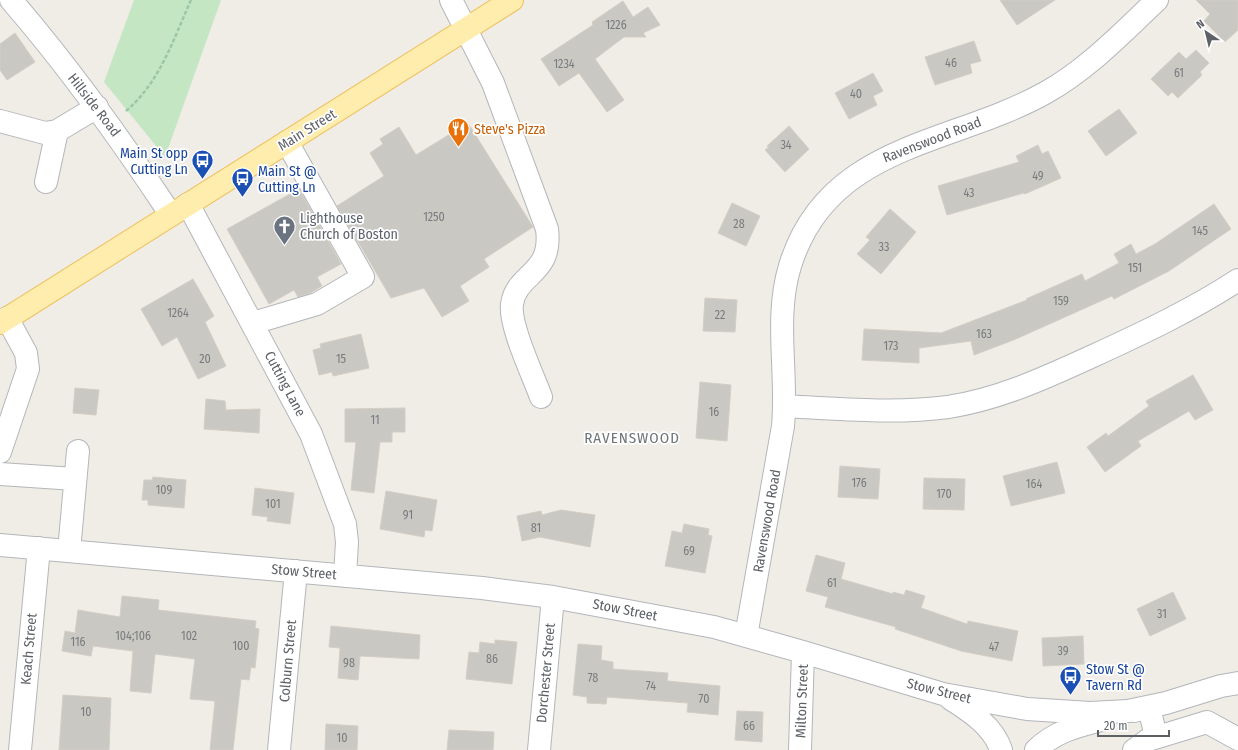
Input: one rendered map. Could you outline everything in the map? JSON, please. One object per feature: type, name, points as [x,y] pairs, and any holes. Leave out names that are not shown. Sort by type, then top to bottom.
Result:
[{"type":"main road","name":"Main Street","points":[[4,321],[466,29],[502,3]]},
{"type":"street","name":"Hillside Road","points":[[11,0],[96,107],[131,154],[180,209]]},
{"type":"street","points":[[451,0],[493,83],[547,229],[548,238],[545,256],[535,272],[518,291],[512,305],[513,320],[541,397]]},
{"type":"street","name":"Ravenswood Road","points":[[746,636],[779,451],[785,406],[783,301],[787,279],[800,238],[808,225],[832,195],[860,171],[901,150],[992,118],[1046,92],[1089,62],[1152,2]]},
{"type":"street","points":[[0,121],[45,133],[57,131],[96,107]]},
{"type":"street","points":[[46,182],[57,131]]},
{"type":"street","points":[[252,323],[317,304],[364,277],[287,142]]},
{"type":"street","name":"Cutting Lane","points":[[180,209],[252,323],[306,423],[345,524],[347,542],[345,576]]},
{"type":"street","points":[[785,406],[914,409],[948,406],[1001,395],[1039,380],[1141,334],[1188,310],[1238,280]]},
{"type":"street","points":[[0,452],[28,369],[26,353],[4,321]]},
{"type":"street","points":[[69,551],[78,451]]},
{"type":"street","points":[[0,474],[76,479]]},
{"type":"street","name":"Stow Street","points":[[0,545],[482,588],[553,597],[685,621],[804,652],[943,694],[1008,706],[1069,712],[1110,713],[1149,707],[1221,686],[1238,683]]},
{"type":"street","name":"Keach Street","points":[[20,750],[39,548]]},
{"type":"street","name":"Colburn Street","points":[[279,750],[296,571]]},
{"type":"street","name":"Dorchester Street","points":[[539,750],[553,597]]},
{"type":"street","name":"Milton Street","points":[[800,750],[804,652]]},
{"type":"street","points":[[1238,673],[1197,693],[1207,722],[1238,739]]},
{"type":"street","points":[[943,694],[965,708],[982,722],[994,735],[1001,750]]},
{"type":"street","points":[[1036,750],[1050,738],[1074,727],[1149,707],[1156,738]]},
{"type":"street","points":[[1134,750],[1148,740],[1207,722]]},
{"type":"path","points":[[138,100],[157,76],[191,0]]},
{"type":"green space","points":[[134,0],[221,0],[165,157],[104,82]]},
{"type":"building","points":[[1000,0],[1055,0],[1017,25]]},
{"type":"building","points":[[1196,0],[1238,0],[1238,30],[1225,42],[1204,21],[1210,14]]},
{"type":"building","points":[[623,1],[633,17],[648,7],[660,25],[643,33],[646,37],[624,37],[595,59],[624,100],[607,112],[579,73],[559,86],[541,59],[593,25],[592,22]]},
{"type":"building","points":[[15,33],[35,62],[7,80],[0,70],[0,44]]},
{"type":"building","points":[[974,41],[981,61],[970,64],[972,73],[935,85],[925,57]]},
{"type":"building","points":[[1196,50],[1209,63],[1200,72],[1202,75],[1178,98],[1172,92],[1168,96],[1151,79],[1179,52],[1186,59]]},
{"type":"building","points":[[873,73],[883,91],[873,96],[877,105],[849,119],[835,93]]},
{"type":"building","points":[[1119,109],[1137,133],[1106,156],[1088,131]]},
{"type":"building","points":[[468,123],[533,227],[484,259],[489,267],[460,286],[469,301],[442,317],[424,288],[391,298],[337,206],[384,176],[370,153],[383,144],[380,139],[399,127],[416,155]]},
{"type":"building","points":[[789,126],[809,149],[785,172],[765,150],[769,147],[767,146]]},
{"type":"building","points":[[1038,145],[1042,154],[1048,151],[1061,178],[1025,194],[1024,193],[947,215],[938,186],[1019,162],[1016,156]]},
{"type":"building","name":"Lighthouse Church of Boston","points":[[299,189],[341,264],[317,277],[322,286],[310,293],[298,297],[294,290],[269,304],[227,229]]},
{"type":"building","points":[[732,203],[760,216],[746,246],[718,233]]},
{"type":"building","points":[[1214,204],[1231,229],[1169,271],[1114,299],[1112,296],[1016,339],[974,355],[971,341],[919,348],[919,363],[862,360],[864,329],[941,333],[1027,300],[1026,299],[1082,274],[1085,281],[1119,263],[1114,254],[1131,244],[1136,254],[1155,244]]},
{"type":"building","points":[[890,209],[916,232],[881,274],[857,254],[870,240],[866,237]]},
{"type":"building","points":[[193,279],[214,316],[205,322],[226,366],[198,379],[177,337],[162,346],[141,309]]},
{"type":"building","points":[[705,298],[737,300],[735,332],[703,331]]},
{"type":"building","points":[[361,334],[369,368],[333,376],[332,372],[319,375],[313,350],[321,348],[320,344]]},
{"type":"building","points":[[1193,375],[1213,410],[1195,420],[1189,411],[1138,441],[1141,446],[1105,472],[1087,447],[1106,433],[1108,436],[1149,406],[1146,401]]},
{"type":"building","points":[[700,382],[731,385],[727,441],[696,438]]},
{"type":"building","points":[[75,388],[99,390],[96,415],[73,413]]},
{"type":"building","points":[[206,399],[225,401],[226,410],[260,409],[259,433],[204,429]]},
{"type":"building","points":[[405,408],[405,432],[392,432],[392,442],[380,442],[374,493],[351,490],[356,442],[345,442],[345,409]]},
{"type":"building","points":[[1057,462],[1065,493],[1011,506],[1003,476]]},
{"type":"building","points":[[840,466],[880,469],[878,499],[838,497]]},
{"type":"building","points":[[153,477],[186,480],[184,508],[148,505],[148,500],[142,500],[144,480],[152,480]]},
{"type":"building","points":[[924,478],[965,479],[964,510],[923,509]]},
{"type":"building","points":[[255,488],[294,493],[290,524],[267,521],[268,517],[252,515]]},
{"type":"building","points":[[386,491],[437,500],[432,531],[425,530],[424,537],[380,529]]},
{"type":"building","points":[[561,510],[595,515],[590,547],[540,537],[522,541],[517,516],[541,511],[542,515]]},
{"type":"building","points":[[684,524],[709,529],[708,535],[712,536],[705,573],[665,566],[672,531],[682,533]]},
{"type":"building","points":[[816,555],[845,563],[841,579],[893,594],[893,592],[904,595],[906,590],[925,596],[921,608],[967,624],[968,621],[1018,631],[1012,661],[961,651],[895,629],[896,627],[825,607],[828,597],[806,591]]},
{"type":"building","points":[[1173,592],[1186,619],[1150,636],[1137,609]]},
{"type":"building","points":[[122,596],[159,600],[158,610],[256,621],[255,628],[259,629],[255,668],[251,667],[249,680],[241,679],[233,750],[210,750],[215,701],[190,699],[195,659],[155,654],[151,693],[130,691],[133,651],[93,646],[91,656],[62,651],[65,631],[75,633],[78,610],[120,617]]},
{"type":"building","points":[[331,626],[420,635],[419,659],[360,656],[358,680],[338,678],[340,648],[329,647]]},
{"type":"building","points":[[1083,636],[1084,664],[1043,666],[1042,638]]},
{"type":"building","points":[[495,640],[517,642],[512,684],[466,679],[469,652],[479,653],[480,642],[495,644]]},
{"type":"building","points":[[578,644],[602,646],[601,660],[613,662],[613,669],[668,673],[667,681],[720,686],[718,715],[687,712],[688,703],[607,697],[606,704],[587,703],[587,697],[573,695]]},
{"type":"building","points":[[63,695],[111,698],[109,750],[59,750]]},
{"type":"building","points":[[737,711],[763,712],[762,742],[735,740]]},
{"type":"building","points":[[326,724],[358,726],[357,750],[325,750]]},
{"type":"building","points":[[449,730],[494,732],[493,750],[447,750]]},
{"type":"place","name":"Steve's Pizza","points":[[459,148]]},
{"type":"place","name":"Main St opp Cutting Ln","points":[[203,180]]},
{"type":"place","name":"Main St @ Cutting Ln","points":[[243,198]]},
{"type":"place","name":"Lighthouse Church of Boston","points":[[285,246]]},
{"type":"place","name":"Stow St @ Tavern Rd","points":[[1070,696]]},
{"type":"district","name":"RAVENSWOOD","points":[[632,438]]}]
